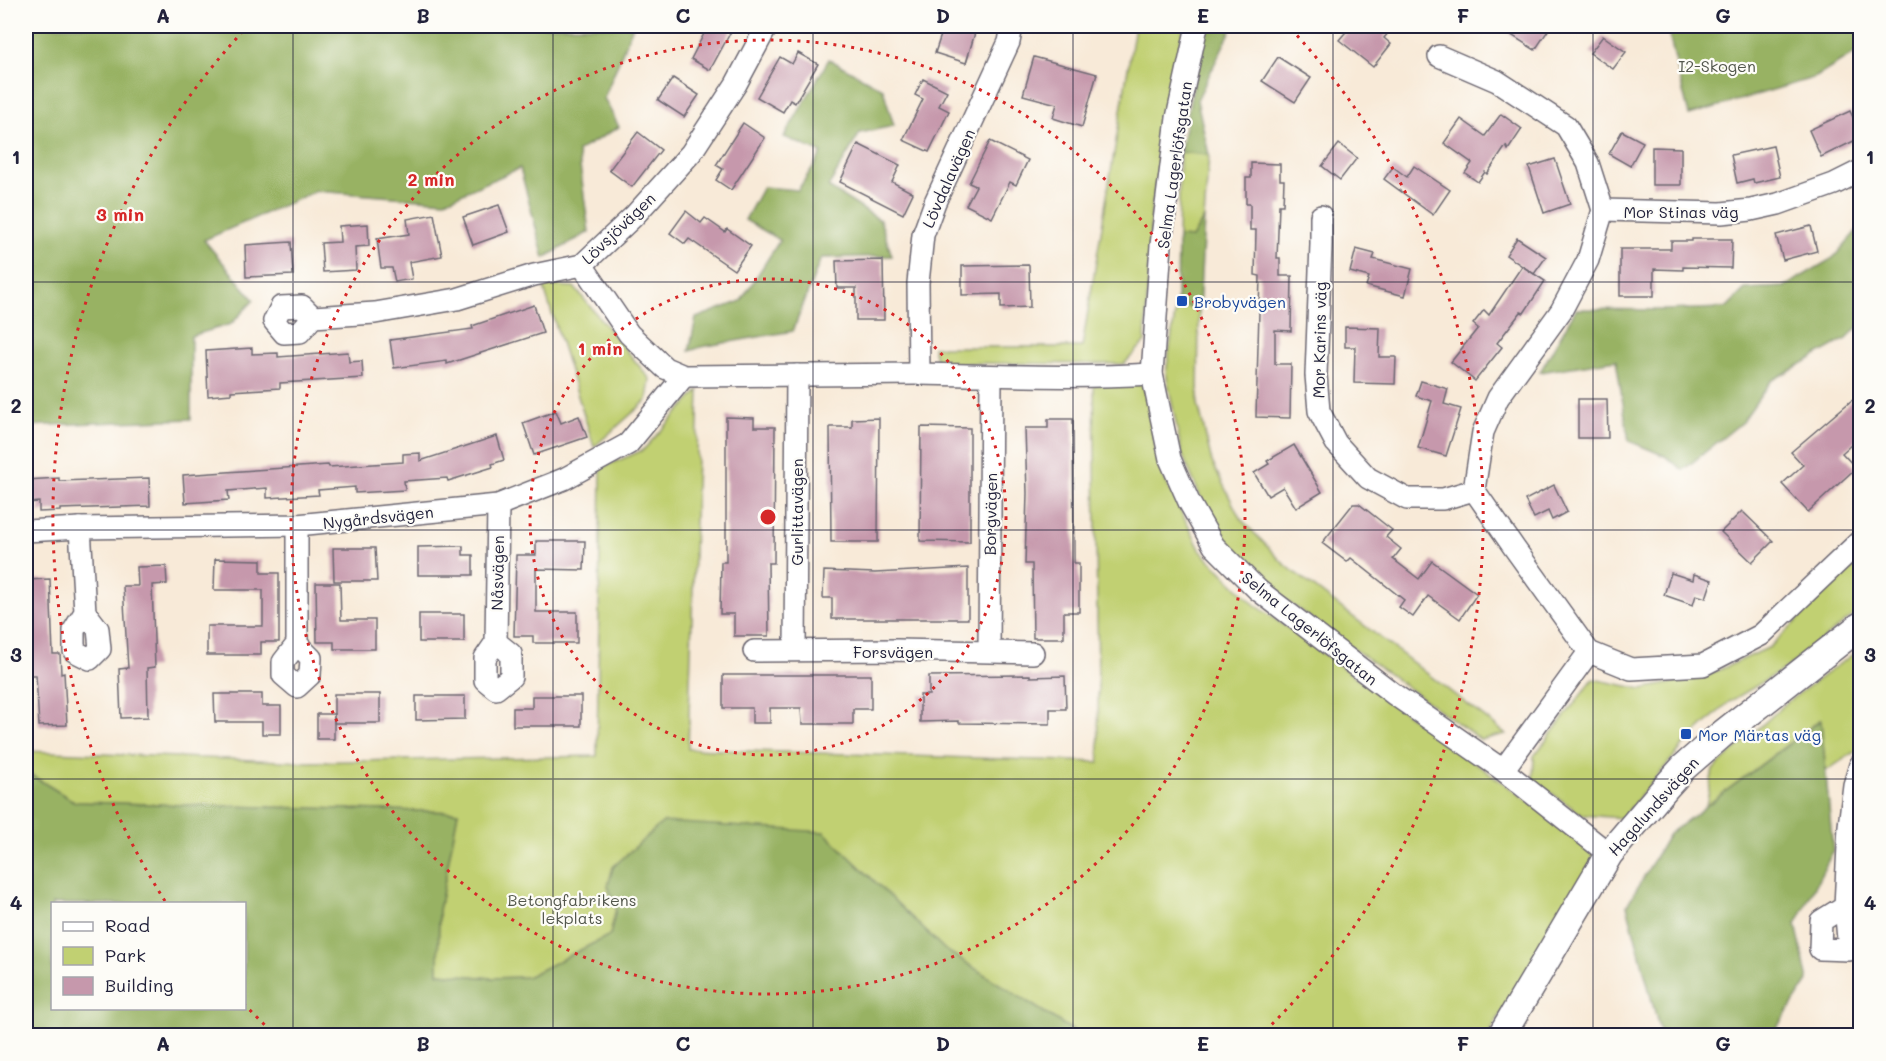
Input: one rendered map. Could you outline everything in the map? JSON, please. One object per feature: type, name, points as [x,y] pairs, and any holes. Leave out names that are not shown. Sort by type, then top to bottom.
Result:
[{"type":"street","name":"Lövsjövägen","points":[[313,317],[375,313],[457,299],[534,275],[582,265],[634,216],[691,153],[736,84],[767,26]]},
{"type":"street","name":"Lövdalavägen","points":[[919,374],[918,283],[923,235],[934,202],[1009,42],[1012,26]]},
{"type":"street","name":"Selma Lagerlöfsgatan","points":[[1197,26],[1177,118],[1161,245],[1152,374],[1170,459],[1189,502],[1214,546],[1258,590],[1395,695],[1503,770],[1609,854]]},
{"type":"street","points":[[1439,56],[1497,81],[1566,126],[1588,163],[1603,210],[1588,260],[1561,311],[1498,398],[1483,432],[1474,490],[1589,652],[1631,669],[1703,665],[1761,635],[1860,541]]},
{"type":"street","name":"Mor Stinas väg","points":[[1603,210],[1721,213],[1751,210],[1778,204],[1834,184],[1860,171]]},
{"type":"street","name":"Mor Karins väg","points":[[1321,216],[1316,375],[1319,411],[1336,443],[1368,478],[1407,499],[1443,499],[1474,490]]},
{"type":"street","points":[[582,265],[629,334],[665,368],[684,376],[919,374],[991,377],[1107,377],[1152,374]]},
{"type":"street","name":"Gurlittavägen","points":[[795,650],[797,375]]},
{"type":"street","name":"Nygårdsvägen","points":[[26,531],[80,528],[297,525],[498,505],[564,479],[628,444],[684,376]]},
{"type":"street","name":"Borgvägen","points":[[989,651],[991,377]]},
{"type":"street","name":"Nåsvägen","points":[[496,642],[498,505]]},
{"type":"street","points":[[297,525],[297,644]]},
{"type":"street","points":[[80,528],[85,612]]},
{"type":"street","name":"Hagalundsvägen","points":[[1501,1035],[1609,854],[1684,767],[1721,735],[1860,626]]},
{"type":"street","name":"Forsvägen","points":[[754,651],[1033,653]]},
{"type":"street","points":[[1503,770],[1589,652]]},
{"type":"street","points":[[1845,906],[1849,826],[1854,785],[1860,765]]},
{"type":"green space","points":[[34,26],[633,26],[604,98],[619,127],[578,151],[589,232],[544,258],[520,168],[445,201],[316,191],[204,240],[254,300],[231,324],[191,336],[191,419],[26,426],[26,53]]},
{"type":"green space","points":[[1135,26],[1184,26],[1169,100],[1151,212],[1145,342],[1124,364],[937,363],[933,347],[1082,347]]},
{"type":"green space","points":[[1205,26],[1233,26],[1197,100],[1209,155],[1180,152]]},
{"type":"green space","name":"I2-Skogen","points":[[1659,26],[1860,26],[1860,50],[1816,77],[1689,115],[1668,31]]},
{"type":"green space","points":[[829,59],[883,89],[894,126],[860,133],[828,187],[880,220],[892,256],[821,258],[793,331],[689,351],[696,318],[741,301],[780,240],[745,220],[763,187],[798,190],[822,153],[784,137]]},
{"type":"green space","points":[[1180,152],[1209,155],[1204,218],[1192,238],[1178,237]]},
{"type":"green space","points":[[1204,218],[1199,312],[1177,301],[1178,237],[1192,238]]},
{"type":"green space","points":[[1860,227],[1860,325],[1846,339],[1771,381],[1742,422],[1683,470],[1665,456],[1629,441],[1616,360],[1540,372],[1576,309],[1726,308],[1745,289],[1784,287],[1833,258]]},
{"type":"green space","points":[[543,285],[574,287],[650,379],[647,400],[594,447]]},
{"type":"green space","points":[[1177,301],[1199,312],[1198,404],[1212,462],[1240,518],[1284,564],[1506,734],[1481,740],[1263,584],[1224,539],[1201,498],[1182,454],[1166,373]]},
{"type":"green space","name":"Betongfabrikens lekplats","points":[[1144,384],[1159,468],[1201,551],[1254,604],[1538,808],[1596,857],[1488,1035],[1080,1035],[944,949],[824,832],[608,886],[616,909],[610,935],[527,977],[491,978],[438,973],[439,910],[458,812],[75,802],[26,772],[26,751],[306,762],[597,756],[601,468],[643,450],[699,390],[688,749],[1099,762],[1094,385]]},
{"type":"green space","points":[[1860,558],[1860,610],[1788,667],[1729,702],[1688,740],[1622,818],[1583,815],[1533,780],[1534,756],[1593,679],[1642,689],[1706,676],[1770,647]]},
{"type":"green space","points":[[1860,649],[1860,748],[1826,771],[1820,720],[1706,806],[1713,770],[1786,703]]},
{"type":"green space","points":[[1821,720],[1833,851],[1796,924],[1808,981],[1772,1035],[1665,1035],[1660,1032],[1627,905],[1669,834]]},
{"type":"green space","points":[[26,772],[75,802],[458,812],[439,910],[438,973],[491,978],[527,977],[610,935],[616,909],[608,886],[613,867],[663,822],[824,832],[944,949],[1080,1035],[26,1035]]},
{"type":"building","points":[[708,26],[734,26],[710,70],[691,59]]},
{"type":"building","points":[[944,26],[977,26],[966,63],[935,53]]},
{"type":"building","points":[[1351,26],[1394,26],[1384,38],[1391,44],[1373,67],[1339,40]]},
{"type":"building","points":[[1497,26],[1551,26],[1535,50]]},
{"type":"building","points":[[1603,36],[1626,52],[1613,69],[1590,53]]},
{"type":"building","points":[[798,53],[818,64],[795,103],[790,100],[783,112],[757,97],[780,57],[792,64]]},
{"type":"building","points":[[1034,57],[1097,74],[1082,127],[1053,118],[1057,104],[1023,95]]},
{"type":"building","points":[[1278,57],[1311,78],[1295,102],[1262,81]]},
{"type":"building","points":[[673,78],[699,95],[684,117],[658,100]]},
{"type":"building","points":[[923,79],[947,91],[939,106],[949,111],[929,152],[903,140],[923,99],[915,95]]},
{"type":"building","points":[[1850,111],[1860,132],[1860,138],[1821,157],[1809,130]]},
{"type":"building","points":[[1501,114],[1522,129],[1508,150],[1506,146],[1487,174],[1485,172],[1478,182],[1465,173],[1472,163],[1444,143],[1461,119],[1485,136]]},
{"type":"building","points":[[743,123],[765,138],[731,190],[716,180],[723,169],[716,165]]},
{"type":"building","points":[[1622,131],[1643,142],[1630,166],[1609,154]]},
{"type":"building","points":[[638,132],[661,150],[632,187],[609,170]]},
{"type":"building","points":[[990,141],[1028,160],[1016,185],[1010,182],[992,218],[966,205],[976,186],[969,183]]},
{"type":"building","points":[[858,144],[900,165],[892,182],[913,193],[903,214],[840,182]]},
{"type":"building","points":[[1339,144],[1357,158],[1340,180],[1322,166]]},
{"type":"building","points":[[1773,146],[1780,177],[1754,183],[1753,179],[1737,183],[1731,155]]},
{"type":"building","points":[[1652,147],[1681,148],[1681,185],[1652,185]]},
{"type":"building","points":[[1555,159],[1570,204],[1544,213],[1529,167]]},
{"type":"building","points":[[1251,163],[1280,164],[1280,180],[1284,180],[1283,205],[1279,205],[1277,258],[1280,258],[1280,276],[1292,276],[1291,331],[1275,330],[1275,364],[1291,364],[1290,418],[1256,417],[1260,276],[1255,275],[1256,230],[1250,230],[1250,204],[1246,204],[1246,178],[1251,178]]},
{"type":"building","points":[[1414,166],[1450,190],[1433,215],[1384,179],[1393,167],[1407,177]]},
{"type":"building","points":[[499,205],[509,232],[473,245],[463,217]]},
{"type":"building","points":[[686,211],[701,223],[705,218],[725,232],[727,229],[751,246],[734,270],[689,239],[685,244],[670,233]]},
{"type":"building","points":[[434,214],[442,256],[409,262],[412,279],[395,282],[392,268],[381,268],[377,239],[409,234],[407,219]]},
{"type":"building","points":[[368,224],[369,246],[355,247],[356,270],[323,272],[321,243],[340,242],[339,226]]},
{"type":"building","points":[[1811,226],[1817,251],[1783,260],[1776,235]]},
{"type":"building","points":[[1517,238],[1546,257],[1534,274],[1506,255]]},
{"type":"building","points":[[1692,239],[1732,239],[1731,268],[1654,269],[1654,296],[1620,296],[1620,249],[1671,249],[1671,241],[1692,241]]},
{"type":"building","points":[[291,242],[293,275],[246,277],[245,245]]},
{"type":"building","points":[[1356,249],[1375,254],[1373,259],[1412,269],[1405,296],[1366,286],[1369,277],[1350,272]]},
{"type":"building","points":[[883,260],[884,320],[856,320],[856,288],[837,288],[836,261]]},
{"type":"building","points":[[1029,265],[1030,307],[1001,308],[1001,294],[962,295],[962,266]]},
{"type":"building","points":[[1522,266],[1545,281],[1524,313],[1521,312],[1497,343],[1502,347],[1475,381],[1451,362],[1478,328],[1473,324],[1484,310],[1489,315]]},
{"type":"building","points":[[534,305],[543,333],[447,364],[447,361],[394,368],[390,340],[473,329],[472,326]]},
{"type":"building","points":[[1345,327],[1380,328],[1379,357],[1396,357],[1395,384],[1354,383],[1355,347],[1345,347]]},
{"type":"building","points":[[252,348],[252,354],[278,353],[278,357],[348,352],[349,362],[362,361],[363,378],[280,383],[280,388],[231,391],[231,394],[208,396],[206,351]]},
{"type":"building","points":[[1421,381],[1448,389],[1444,404],[1461,409],[1446,456],[1418,448],[1432,401],[1416,396]]},
{"type":"building","points":[[1578,399],[1607,399],[1608,438],[1578,438]]},
{"type":"building","points":[[1852,400],[1860,409],[1860,437],[1842,453],[1856,468],[1808,512],[1782,484],[1803,465],[1791,452]]},
{"type":"building","points":[[556,411],[561,423],[579,416],[587,437],[534,455],[523,423]]},
{"type":"building","points":[[726,417],[754,418],[754,427],[775,427],[774,563],[768,563],[769,636],[734,636],[734,614],[720,614],[721,562],[726,562]]},
{"type":"building","points":[[879,418],[878,542],[831,542],[830,427],[852,427],[852,419]]},
{"type":"building","points":[[1048,419],[1073,419],[1074,563],[1079,563],[1079,612],[1064,612],[1064,638],[1033,638],[1032,564],[1025,564],[1027,493],[1025,428],[1048,428]]},
{"type":"building","points":[[921,427],[970,428],[970,542],[920,541]]},
{"type":"building","points":[[497,436],[504,460],[492,464],[493,467],[448,481],[447,478],[404,481],[405,490],[355,493],[355,487],[318,490],[319,495],[267,498],[267,488],[228,491],[229,500],[185,503],[183,475],[403,462],[403,454],[420,453],[420,461]]},
{"type":"building","points":[[1294,445],[1322,492],[1296,508],[1283,487],[1268,496],[1254,473],[1269,464],[1267,461]]},
{"type":"building","points":[[59,478],[59,481],[149,478],[150,506],[60,509],[60,511],[39,512],[39,502],[26,503],[26,480]]},
{"type":"building","points":[[1554,485],[1567,512],[1552,520],[1548,511],[1534,518],[1525,500]]},
{"type":"building","points":[[1353,504],[1359,504],[1392,530],[1386,537],[1401,549],[1393,559],[1419,579],[1432,561],[1477,594],[1460,619],[1428,596],[1413,617],[1399,607],[1404,600],[1351,558],[1347,562],[1322,543]]},
{"type":"building","points":[[1742,511],[1773,541],[1752,562],[1721,532]]},
{"type":"building","points":[[536,541],[585,541],[584,570],[536,569],[536,612],[577,612],[577,643],[533,643],[533,636],[514,636],[516,555],[536,555]]},
{"type":"building","points":[[463,546],[463,555],[473,555],[473,575],[418,575],[418,547]]},
{"type":"building","points":[[333,548],[375,548],[377,581],[334,581]]},
{"type":"building","points":[[215,559],[261,560],[261,573],[279,573],[279,642],[261,642],[261,655],[207,655],[207,626],[263,626],[263,590],[214,590]]},
{"type":"building","points":[[166,566],[167,584],[152,585],[155,667],[147,668],[148,717],[121,718],[119,669],[128,668],[123,586],[138,586],[137,567]]},
{"type":"building","points":[[968,568],[968,619],[832,619],[832,598],[823,598],[824,571],[875,573]]},
{"type":"building","points":[[1671,573],[1693,580],[1694,574],[1712,580],[1706,598],[1696,595],[1693,605],[1664,595]]},
{"type":"building","points":[[50,579],[53,654],[60,654],[61,674],[64,673],[67,725],[39,726],[36,675],[26,675],[26,580]]},
{"type":"building","points":[[316,583],[340,583],[341,620],[375,620],[375,649],[334,649],[334,642],[317,642]]},
{"type":"building","points":[[419,614],[464,614],[464,642],[419,642]]},
{"type":"building","points":[[723,675],[871,675],[871,709],[853,709],[853,724],[802,724],[801,708],[770,708],[770,723],[752,723],[752,708],[723,708]]},
{"type":"building","points":[[1030,675],[1030,677],[1065,676],[1066,709],[1050,709],[1050,724],[920,722],[920,695],[929,695],[929,676]]},
{"type":"building","points":[[214,694],[262,694],[262,706],[281,706],[281,734],[262,734],[262,722],[215,722]]},
{"type":"building","points":[[334,694],[380,694],[380,723],[334,723]]},
{"type":"building","points":[[416,696],[465,696],[465,719],[416,720]]},
{"type":"building","points":[[532,696],[581,696],[581,726],[513,726],[513,708],[532,708]]},
{"type":"building","points":[[317,714],[334,714],[334,739],[317,739]]},
{"type":"place","name":"Brobyvägen","points":[[1182,301]]},
{"type":"place","name":"Mor Märtas väg","points":[[1686,734]]}]
